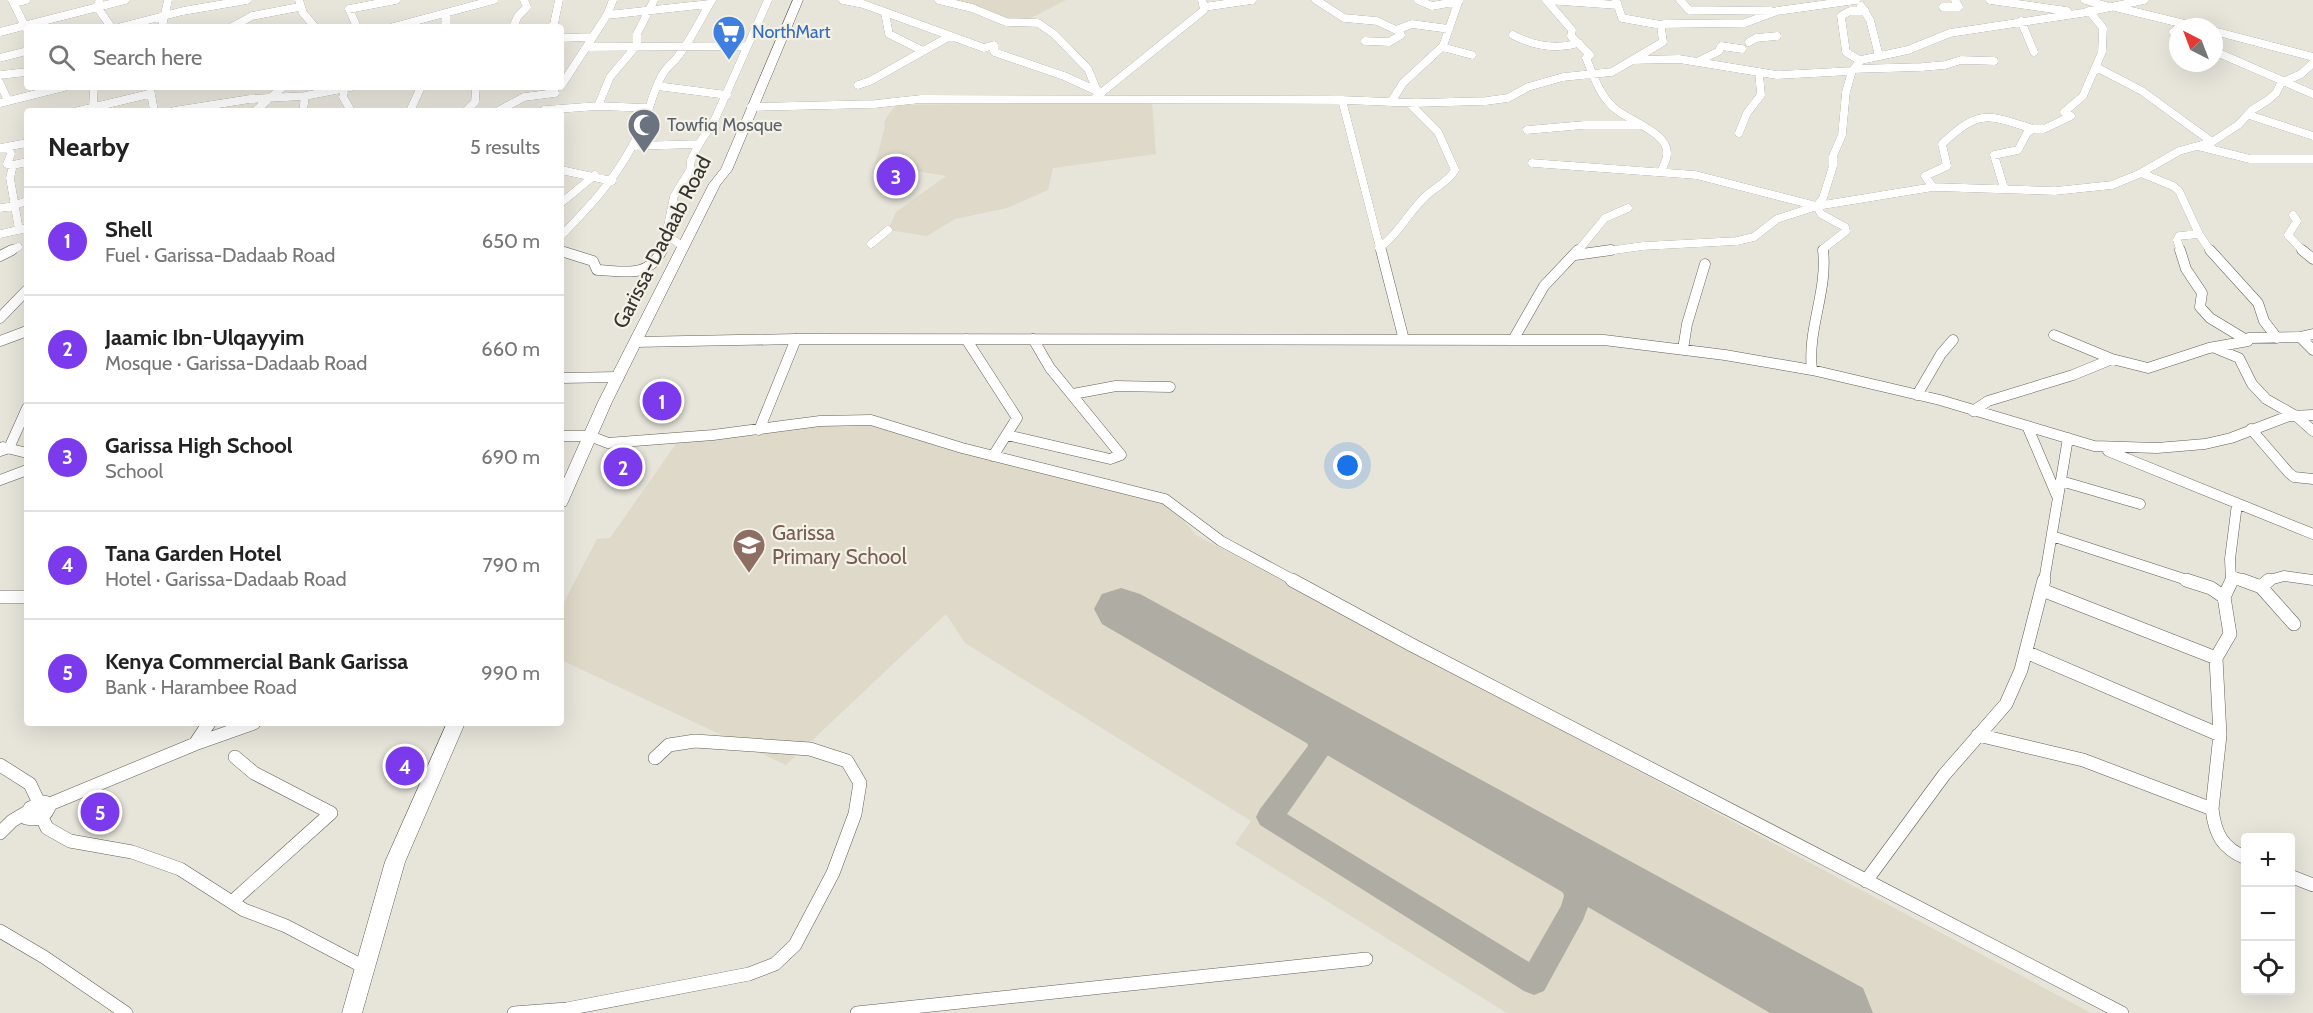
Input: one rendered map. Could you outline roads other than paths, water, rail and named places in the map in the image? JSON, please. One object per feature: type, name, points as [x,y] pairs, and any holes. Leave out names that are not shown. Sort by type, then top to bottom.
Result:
[{"type":"highway","name":"Garissa-Dadaab Road","points":[[564,495],[635,342],[715,184],[726,170],[798,0]]},
{"type":"highway","points":[[352,1013],[363,967],[395,862],[455,726]]},
{"type":"street","points":[[24,24],[13,2],[26,0]]},
{"type":"street","points":[[38,24],[98,3],[124,0]]},
{"type":"street","points":[[163,24],[168,0]]},
{"type":"street","points":[[132,24],[247,0]]},
{"type":"street","points":[[356,24],[348,5],[396,0]]},
{"type":"street","points":[[447,24],[449,12],[456,0]]},
{"type":"street","points":[[417,24],[449,12],[494,0]]},
{"type":"street","points":[[514,24],[518,16],[527,7],[524,0]]},
{"type":"street","points":[[554,24],[559,0]]},
{"type":"street","points":[[564,82],[607,15],[613,0]]},
{"type":"street","points":[[598,106],[610,77],[637,45],[637,34],[644,25],[654,0]]},
{"type":"street","points":[[564,252],[593,261],[597,270],[642,269],[653,265],[668,238],[668,216],[674,196],[690,170],[699,144],[711,129],[768,0]]},
{"type":"street","points":[[843,0],[863,4],[984,48],[994,45],[994,52],[1064,76],[1096,94]]},
{"type":"street","points":[[939,0],[1006,22],[1038,23],[1054,34],[1088,69],[1096,94]]},
{"type":"street","points":[[1096,94],[1192,21],[1204,10],[1203,4],[1252,0]]},
{"type":"street","points":[[1316,0],[1344,18],[1377,21],[1399,30],[1412,24],[1449,29]]},
{"type":"street","points":[[1391,102],[1403,83],[1442,47],[1457,14],[1459,0],[1432,6],[1418,0]]},
{"type":"street","points":[[1661,172],[1667,154],[1666,148],[1641,125],[1613,106],[1600,88],[1586,58],[1590,55],[1571,36],[1572,30],[1567,23],[1550,10],[1546,0],[1616,3],[1620,15],[1625,19],[1661,25],[1700,22],[1745,23],[1777,11]]},
{"type":"street","points":[[1680,0],[1689,10],[1777,11],[1800,9],[1819,2],[1856,0],[1870,20],[1879,56]]},
{"type":"street","points":[[1793,0],[1800,9]]},
{"type":"street","points":[[1943,7],[1959,7],[1955,0]]},
{"type":"street","points":[[1933,187],[1925,176],[1947,166],[1942,144],[1966,123],[1988,115],[2033,129],[2044,129],[2071,116],[2064,112],[2084,96],[2102,52],[2103,28],[2086,12],[1990,0]]},
{"type":"street","points":[[2085,0],[2169,23]]},
{"type":"street","points":[[1864,11],[1850,11],[1841,16],[1846,52],[1859,60],[1908,50],[1950,33],[2086,12],[2144,0]]},
{"type":"street","points":[[564,233],[612,181],[648,116],[647,108],[657,86],[668,66],[674,62],[705,15],[710,2],[607,15]]},
{"type":"street","points":[[98,3],[109,24]]},
{"type":"street","points":[[237,24],[252,16],[299,3],[313,24]]},
{"type":"street","points":[[885,13],[889,33],[923,51]]},
{"type":"street","points":[[2021,21],[2034,52]]},
{"type":"street","points":[[1745,23],[1762,38]]},
{"type":"street","points":[[751,107],[1096,94],[1409,103],[1500,100],[1546,81],[1612,72],[1663,42],[1661,25]]},
{"type":"street","points":[[0,32],[24,28]]},
{"type":"street","points":[[1365,41],[1395,41],[1401,34],[1399,30]]},
{"type":"street","points":[[2223,33],[2313,57]]},
{"type":"street","points":[[1513,34],[1528,44],[1553,46],[1579,43]]},
{"type":"street","points":[[858,85],[870,81],[950,36]]},
{"type":"street","points":[[1749,42],[1777,36]]},
{"type":"street","points":[[564,38],[591,37]]},
{"type":"street","points":[[586,47],[746,46]]},
{"type":"street","points":[[1699,62],[1719,51],[1721,46],[1742,49]]},
{"type":"street","points":[[1442,47],[1472,55]]},
{"type":"street","points":[[0,58],[24,52]]},
{"type":"street","points":[[2223,55],[2313,94]]},
{"type":"street","points":[[1633,60],[1679,59],[1759,73],[1787,75],[1945,65],[1961,60],[1994,62]]},
{"type":"street","points":[[1817,206],[1823,198],[1833,166],[1833,156],[1842,135],[1846,92],[1859,60]]},
{"type":"street","points":[[1575,255],[1643,246],[1737,241],[1754,237],[1777,219],[1817,206],[1933,187],[2055,191],[2112,185],[2141,173],[2179,151],[2212,142],[2238,125],[2252,110],[2276,93],[2281,83],[2301,74],[2313,63]]},
{"type":"street","points":[[564,66],[575,66]]},
{"type":"street","points":[[2096,67],[2117,76],[2170,109],[2212,142]]},
{"type":"street","points":[[24,73],[0,78],[4,102],[52,90]]},
{"type":"street","points":[[1739,133],[1747,113],[1761,95],[1759,73]]},
{"type":"street","points":[[657,86],[727,95]]},
{"type":"street","points":[[93,106],[94,90]]},
{"type":"street","points":[[87,108],[150,90],[153,108]]},
{"type":"street","points":[[259,108],[280,90]]},
{"type":"street","points":[[192,108],[234,101],[304,96],[332,90]]},
{"type":"street","points":[[346,90],[344,101],[349,108]]},
{"type":"street","points":[[411,108],[420,90]]},
{"type":"street","points":[[469,108],[475,102],[476,90]]},
{"type":"street","points":[[504,108],[524,97],[555,90]]},
{"type":"street","points":[[546,108],[558,90]]},
{"type":"street","points":[[303,108],[304,96]]},
{"type":"street","points":[[1342,100],[1404,340]]},
{"type":"street","points":[[1379,248],[1389,242],[1394,232],[1425,197],[1446,183],[1455,170],[1444,139],[1426,117],[1409,103]]},
{"type":"street","points":[[564,109],[598,106],[647,108]]},
{"type":"street","points":[[2249,115],[2313,136]]},
{"type":"street","points":[[1527,130],[1584,125],[1641,125]]},
{"type":"street","points":[[2004,188],[1999,178],[1998,165],[1993,156],[2018,150],[2027,134],[2033,129]]},
{"type":"street","points":[[4,148],[24,144]]},
{"type":"street","points":[[633,146],[699,144]]},
{"type":"street","points":[[2198,146],[2250,159],[2313,159]]},
{"type":"street","points":[[4,148],[11,154],[7,164],[24,163]]},
{"type":"street","points":[[1532,163],[1696,176],[1817,206],[1821,213],[1845,227],[1846,231],[1823,249],[1825,288],[1817,306],[1812,330],[1810,350],[1812,370]]},
{"type":"street","points":[[0,234],[23,229],[15,206],[10,178],[13,165]]},
{"type":"street","points":[[564,170],[595,175],[612,181]]},
{"type":"street","points":[[2141,173],[2173,186],[2179,191],[2199,234],[2215,258],[2258,303],[2264,321],[2277,338]]},
{"type":"street","points":[[564,201],[595,175]]},
{"type":"street","points":[[0,208],[24,202]]},
{"type":"street","points":[[1513,339],[1544,286],[1575,255],[1605,218],[1628,208]]},
{"type":"street","points":[[2293,215],[2297,221],[2288,234],[2297,246],[2313,259]]},
{"type":"street","points":[[871,244],[888,230]]},
{"type":"street","points":[[2199,234],[2179,236],[2177,240],[2186,269],[2202,293],[2200,307],[2210,318],[2248,341]]},
{"type":"street","points":[[668,238],[684,247]]},
{"type":"street","points":[[0,256],[18,247]]},
{"type":"street","points":[[1683,349],[1687,324],[1705,264]]},
{"type":"street","points":[[0,318],[24,293]]},
{"type":"street","points":[[0,341],[24,332]]},
{"type":"street","points":[[2054,335],[2112,359],[2148,368],[2209,348],[2248,341],[2249,338],[2300,337],[2313,334]]},
{"type":"street","points":[[2300,337],[2313,350]]},
{"type":"street","points":[[635,342],[796,339],[1513,339],[1604,340],[1683,349],[1812,370],[1917,395],[2068,438],[2094,446],[2313,534]]},
{"type":"street","points":[[759,430],[796,339]]},
{"type":"street","points":[[966,339],[1017,418],[993,456]]},
{"type":"street","points":[[1007,435],[1110,459],[1120,457],[1119,452],[1050,368],[1033,339]]},
{"type":"street","points":[[1917,395],[1953,339]]},
{"type":"street","points":[[2209,348],[2225,351],[2239,358],[2248,378],[2261,394],[2276,406],[2296,416],[2313,431]]},
{"type":"street","points":[[1973,411],[1988,402],[2073,375],[2112,359]]},
{"type":"street","points":[[564,378],[619,378]]},
{"type":"street","points":[[1073,394],[1116,386],[1170,387]]},
{"type":"street","points":[[24,413],[3,448],[24,453]]},
{"type":"street","points":[[2094,446],[2114,448],[2189,445],[2234,437],[2251,429],[2304,414],[2313,415]]},
{"type":"street","points":[[564,436],[590,436],[608,443],[759,430],[820,421],[871,420],[993,456],[1166,499],[1205,531],[1410,644],[2122,1013]]},
{"type":"street","points":[[2028,428],[2051,478],[2058,500]]},
{"type":"street","points":[[2251,429],[2289,473],[2294,477],[2313,479]]},
{"type":"street","points":[[1866,881],[1944,775],[2006,704],[2021,669],[2042,590],[2068,438]]},
{"type":"street","points":[[0,480],[24,471]]},
{"type":"street","points":[[2061,481],[2140,504]]},
{"type":"street","points":[[2224,597],[2231,588],[2231,554],[2235,539],[2236,504]]},
{"type":"street","points":[[2052,536],[2211,588],[2224,597],[2230,634],[2216,658],[2220,735],[2212,809],[2215,832],[2218,837],[2228,850],[2241,856]]},
{"type":"street","points":[[2232,576],[2261,587],[2294,624]]},
{"type":"street","points":[[2261,587],[2265,580],[2272,577],[2313,580]]},
{"type":"street","points":[[2042,590],[2216,658]]},
{"type":"street","points":[[0,597],[24,597]]},
{"type":"street","points":[[2026,652],[2220,735]]},
{"type":"street","points":[[195,744],[207,726]]},
{"type":"street","points":[[0,834],[37,811],[195,744],[246,726]]},
{"type":"street","points":[[1978,735],[2011,744],[2045,749],[2096,763],[2212,809]]},
{"type":"street","points":[[514,1013],[564,1012],[749,974],[775,964],[795,945],[833,873],[855,814],[860,783],[847,761],[810,749],[694,741],[669,745],[655,758]]},
{"type":"street","points":[[233,901],[331,813],[254,773],[235,758]]},
{"type":"street","points":[[0,765],[35,788],[37,811],[47,828],[70,841],[132,852],[180,869],[244,910],[286,926],[363,967]]},
{"type":"street","points":[[2295,878],[2313,885]]},
{"type":"street","points":[[0,931],[44,957],[126,1013]]},
{"type":"street","points":[[857,1013],[1366,959]]},
{"type":"place","name":"NorthMart","points":[[729,61]]},
{"type":"place","name":"Towfiq Mosque","points":[[644,154]]},
{"type":"place","name":"Garissa High School","points":[[896,176]]},
{"type":"place","name":"Shell","points":[[662,401]]},
{"type":"place","name":"Jaamic Ibn-Ulqayyim","points":[[623,467]]},
{"type":"place","name":"Garissa Primary School","points":[[749,574]]},
{"type":"place","name":"Tana Garden Hotel","points":[[405,766]]},
{"type":"place","name":"Kenya Commercial Bank Garissa","points":[[100,812]]}]
